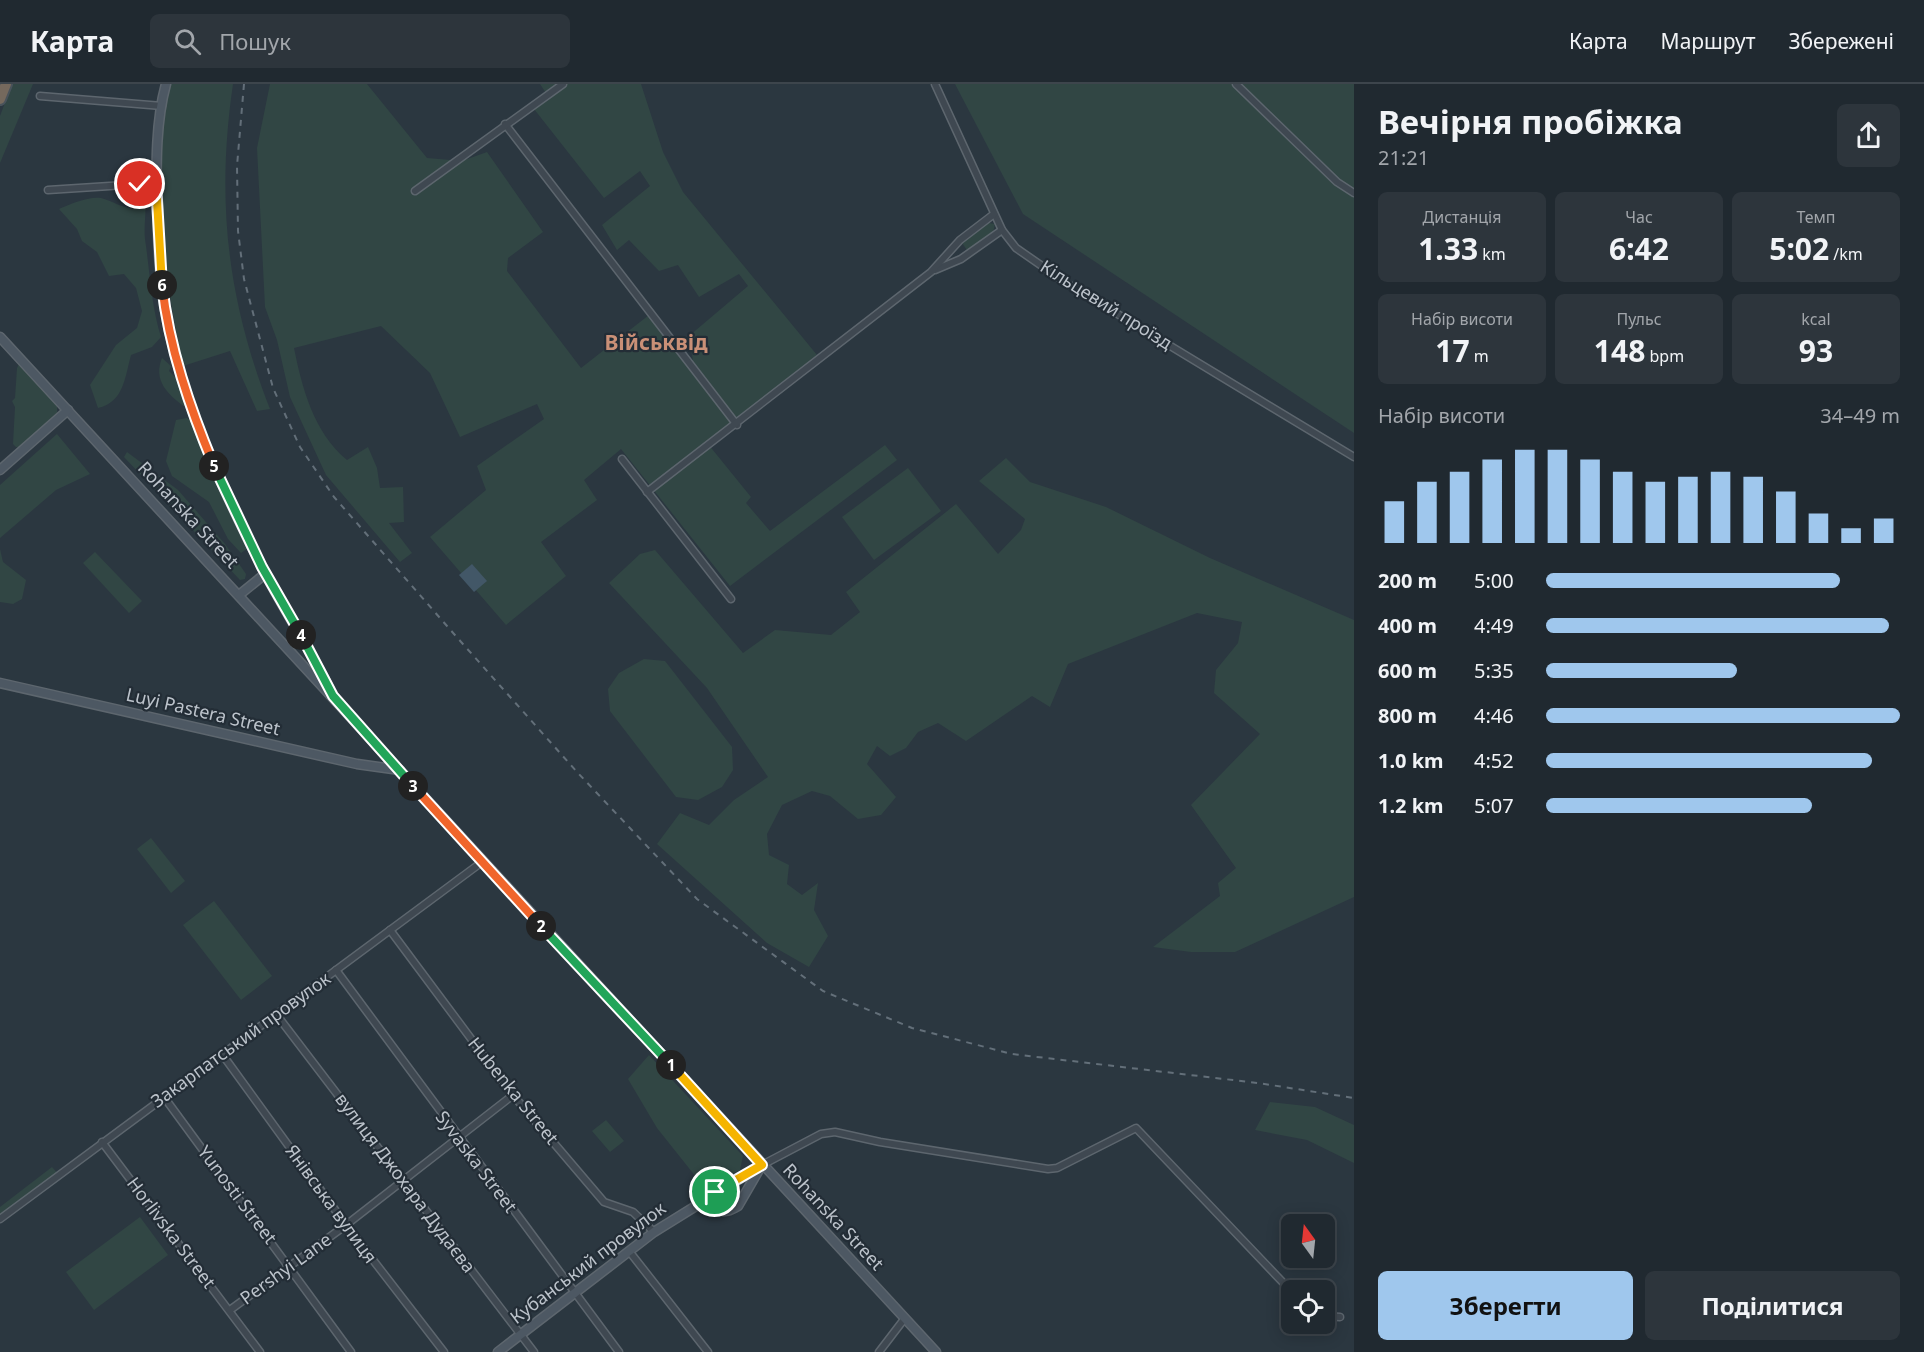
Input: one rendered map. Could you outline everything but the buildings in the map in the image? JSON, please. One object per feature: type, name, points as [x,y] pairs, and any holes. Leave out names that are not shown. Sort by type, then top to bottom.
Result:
[{"type":"highway","points":[[0,99],[6,84]]},
{"type":"street","points":[[166,84],[156,183],[165,309],[179,370],[207,450],[266,574],[333,696]]},
{"type":"street","points":[[415,191],[563,84]]},
{"type":"street","name":"Кільцевий проїзд","points":[[935,84],[994,214],[1002,230],[1016,248],[1068,284],[1354,457]]},
{"type":"street","points":[[1236,84],[1337,182],[1354,193]]},
{"type":"street","points":[[40,96],[162,106]]},
{"type":"street","points":[[505,124],[737,425]]},
{"type":"street","points":[[48,190],[156,183]]},
{"type":"street","points":[[647,492],[737,425],[821,356],[932,272],[960,240],[994,214]]},
{"type":"street","points":[[932,272],[961,259],[1002,230]]},
{"type":"street","name":"Rohanska Street","points":[[0,337],[936,1352]]},
{"type":"street","points":[[0,470],[68,410]]},
{"type":"street","points":[[622,459],[731,599]]},
{"type":"street","points":[[239,595],[266,574]]},
{"type":"street","name":"Luyi Pastera Street","points":[[0,683],[357,764],[400,770]]},
{"type":"street","name":"Закарпатський провулок","points":[[0,1219],[483,862]]},
{"type":"street","name":"Hubenka Street","points":[[390,930],[513,1095],[604,1202],[633,1212],[654,1232]]},
{"type":"street","name":"Syvaska Street","points":[[336,970],[573,1292],[620,1352]]},
{"type":"street","name":"вулиця Джохара Дудаєва","points":[[276,1014],[534,1352]]},
{"type":"street","name":"Янівська вулиця","points":[[222,1054],[345,1225],[444,1352]]},
{"type":"street","name":"Pershyi Lane","points":[[230,1310],[345,1225],[513,1095]]},
{"type":"street","name":"Yunosti Street","points":[[164,1097],[351,1352]]},
{"type":"street","points":[[715,1192],[718,1208],[724,1211],[732,1210],[738,1206],[762,1165],[821,1134],[835,1132],[880,1142],[1048,1169],[1057,1168],[1136,1128],[1281,1280]]},
{"type":"street","name":"Horlivska Street","points":[[102,1142],[260,1352]]},
{"type":"street","name":"Кубанський провулок","points":[[498,1352],[573,1292],[654,1232],[715,1192],[762,1165]]},
{"type":"street","points":[[628,1251],[708,1352]]},
{"type":"street","points":[[1335,1317],[1340,1317]]},
{"type":"street","points":[[879,1352],[905,1318]]},
{"type":"green space","points":[[12,84],[33,84],[0,163],[0,116]]},
{"type":"green space","points":[[167,84],[233,84],[226,168],[229,249],[244,328],[270,409],[257,411],[230,351],[183,366],[167,279],[161,222],[160,164],[163,109]]},
{"type":"green space","points":[[270,84],[367,84],[427,158],[462,161],[487,152],[543,232],[508,258],[507,271],[581,368],[649,315],[734,424],[708,444],[751,497],[746,503],[770,531],[885,445],[897,460],[730,586],[621,449],[584,480],[597,500],[541,542],[566,576],[506,625],[430,537],[486,490],[477,466],[544,419],[537,404],[460,437],[430,373],[381,326],[294,348],[311,409],[326,437],[347,460],[368,447],[377,468],[380,488],[403,487],[404,522],[389,523],[412,553],[400,562],[326,475],[290,397],[277,340],[265,307],[257,148]]},
{"type":"green space","points":[[540,84],[641,84],[663,152],[683,192],[817,355],[739,421],[693,361],[689,336],[748,286],[739,274],[699,297],[678,265],[659,271],[629,240],[617,250],[602,225],[650,186],[640,171],[604,198],[534,109],[550,99]]},
{"type":"green space","points":[[955,84],[1354,84],[1354,433],[1023,214]]},
{"type":"green space","points":[[140,184],[145,196],[145,239],[155,313],[161,337],[152,347],[131,355],[122,388],[107,405],[98,408],[90,385],[116,345],[137,328],[142,311],[136,288],[124,274],[109,276],[97,252],[82,241],[77,229],[59,209],[91,198],[101,198],[133,209]]},
{"type":"green space","points":[[983,222],[995,224],[992,237],[969,253],[960,240]]},
{"type":"green space","points":[[162,358],[171,366],[169,371],[177,379],[185,407],[163,386],[159,373]]},
{"type":"green space","points":[[19,364],[57,404],[57,413],[20,447],[16,447],[13,444],[15,407],[12,401],[15,398]]},
{"type":"green space","points":[[187,418],[191,421],[248,548],[241,553],[228,539],[209,502],[172,476],[166,461],[176,420]]},
{"type":"green space","points":[[57,434],[90,474],[56,490],[0,538],[0,485]]},
{"type":"green space","points":[[127,452],[178,490],[225,544],[246,574],[245,579],[240,580],[124,457]]},
{"type":"green space","points":[[1006,458],[1030,482],[1106,507],[1210,558],[1354,620],[1354,897],[1235,952],[1191,952],[1153,947],[1220,896],[1218,883],[1236,868],[1191,805],[1260,734],[1214,693],[1216,670],[1238,643],[1242,622],[1197,613],[1068,664],[1050,707],[1032,696],[966,741],[938,723],[918,732],[906,748],[890,756],[877,746],[867,764],[896,797],[881,815],[858,819],[830,796],[812,791],[782,805],[767,834],[769,855],[789,865],[787,884],[802,895],[818,883],[814,910],[828,936],[809,967],[767,943],[657,844],[680,813],[709,825],[734,800],[768,777],[707,688],[609,583],[640,554],[655,550],[743,653],[775,630],[831,635],[860,612],[846,592],[956,504],[998,554],[1021,530],[1025,519],[979,481]]},
{"type":"green space","points":[[908,468],[941,511],[874,560],[842,517]]},
{"type":"green space","points":[[0,549],[3,562],[26,580],[22,599],[13,604],[0,602]]},
{"type":"green space","points":[[95,552],[142,601],[129,613],[83,563]]},
{"type":"green space","points":[[644,659],[665,661],[732,747],[733,770],[722,787],[698,800],[676,797],[610,711],[608,689],[619,673]]},
{"type":"green space","points":[[151,838],[185,881],[171,893],[137,849]]},
{"type":"green space","points":[[214,901],[272,976],[241,1000],[183,925]]},
{"type":"green space","points":[[649,1055],[743,1156],[740,1170],[728,1176],[713,1175],[700,1182],[657,1128],[628,1079]]},
{"type":"green space","points":[[1270,1102],[1315,1107],[1354,1125],[1354,1163],[1307,1140],[1255,1130]]},
{"type":"green space","points":[[606,1120],[624,1141],[610,1152],[592,1131]]},
{"type":"green space","points":[[52,1167],[59,1175],[0,1219],[0,1207]]},
{"type":"green space","points":[[140,1217],[168,1255],[94,1310],[66,1272]]},
{"type":"water","points":[[472,564],[487,581],[474,592],[459,575]]},
{"type":"railway","points":[[244,84],[237,166],[238,231],[244,279],[273,388],[300,447],[334,497],[454,634],[577,772],[697,899],[823,991],[912,1028],[1012,1054],[1258,1083],[1354,1098]]},
{"type":"district","name":"Військвід","points":[[656,343]]},
{"type":"route","points":[[140,184],[156,183],[157,228],[165,309],[189,404],[224,489],[262,567],[316,661],[333,696],[762,1165],[715,1192]]}]
